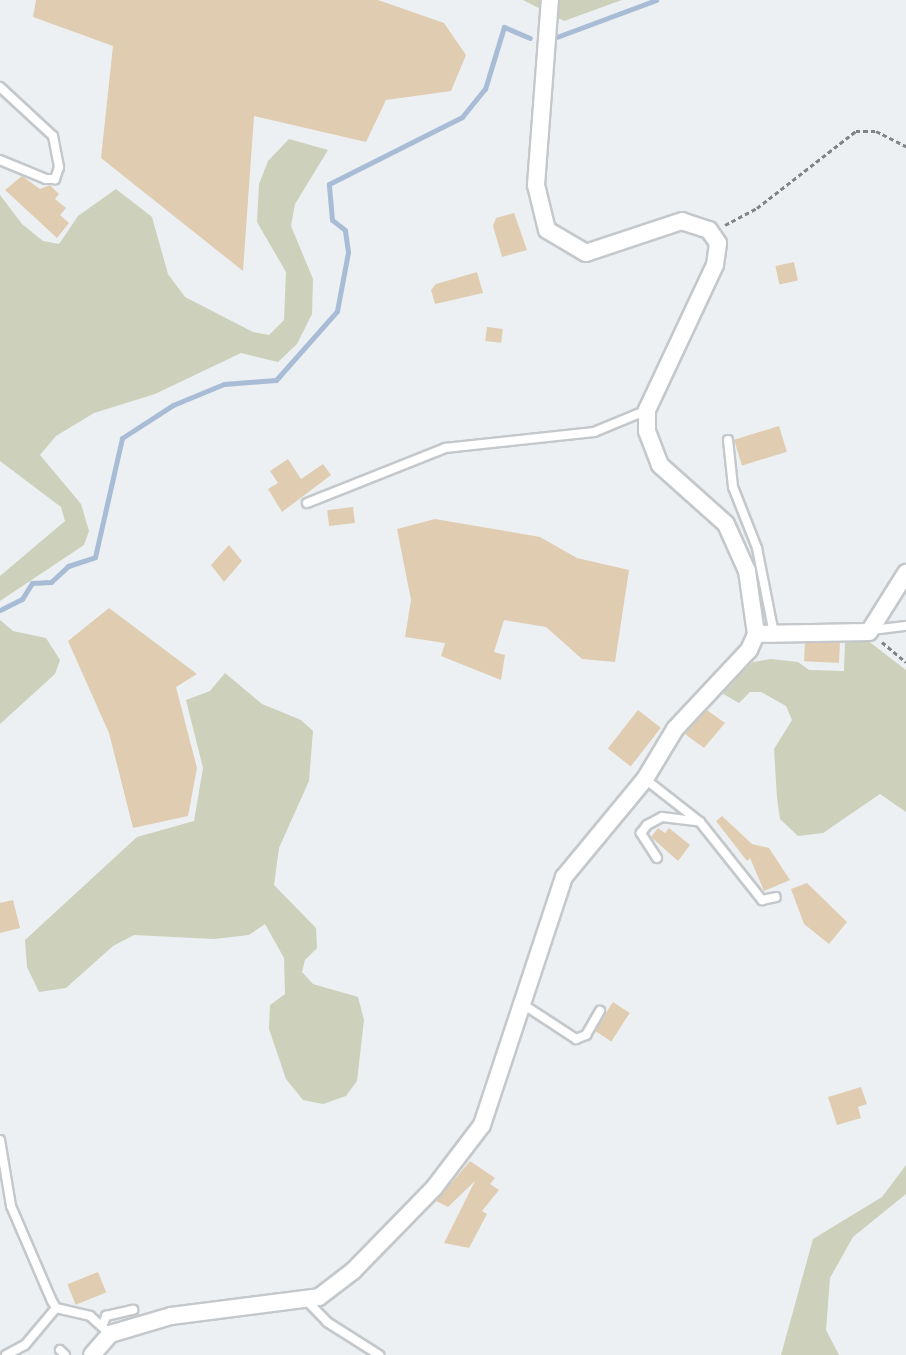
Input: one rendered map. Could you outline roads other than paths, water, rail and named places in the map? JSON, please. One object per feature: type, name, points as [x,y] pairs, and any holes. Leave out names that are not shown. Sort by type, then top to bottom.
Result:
[{"type":"street","points":[[92,1355],[106,1329],[220,1305],[306,1299],[331,1290],[353,1271],[461,1157],[482,1125],[520,1002],[564,877],[645,779],[675,729],[749,650],[756,634],[747,571],[726,524],[660,465],[650,447],[647,410],[719,254],[710,230],[695,222],[670,223],[604,251],[586,253],[547,230],[536,185],[550,0]]},
{"type":"street","points":[[756,634],[871,631],[906,573]]},
{"type":"lane","points":[[0,87],[53,136],[59,167],[55,179],[46,178],[0,160]]},
{"type":"lane","points":[[307,503],[445,448],[594,432],[647,410]]},
{"type":"lane","points":[[728,440],[733,487],[758,548],[774,634]]},
{"type":"lane","points":[[871,631],[906,626]]},
{"type":"lane","points":[[645,779],[700,822],[762,900],[776,897]]},
{"type":"lane","points":[[657,858],[642,833],[647,825],[662,817],[700,822]]},
{"type":"lane","points":[[520,1002],[576,1039],[586,1035],[600,1011]]},
{"type":"lane","points":[[0,1140],[11,1206],[56,1308],[106,1329],[106,1317],[133,1310]]},
{"type":"lane","points":[[306,1299],[327,1322],[379,1355]]},
{"type":"lane","points":[[6,1355],[25,1345],[56,1308]]},
{"type":"waterway","points":[[554,38],[656,0]]},
{"type":"waterway","points":[[0,610],[22,599],[32,583],[51,582],[68,566],[95,557],[122,438],[173,405],[224,384],[276,380],[337,311],[348,252],[345,230],[332,220],[329,184],[462,117],[485,89],[504,27],[530,38]]}]
